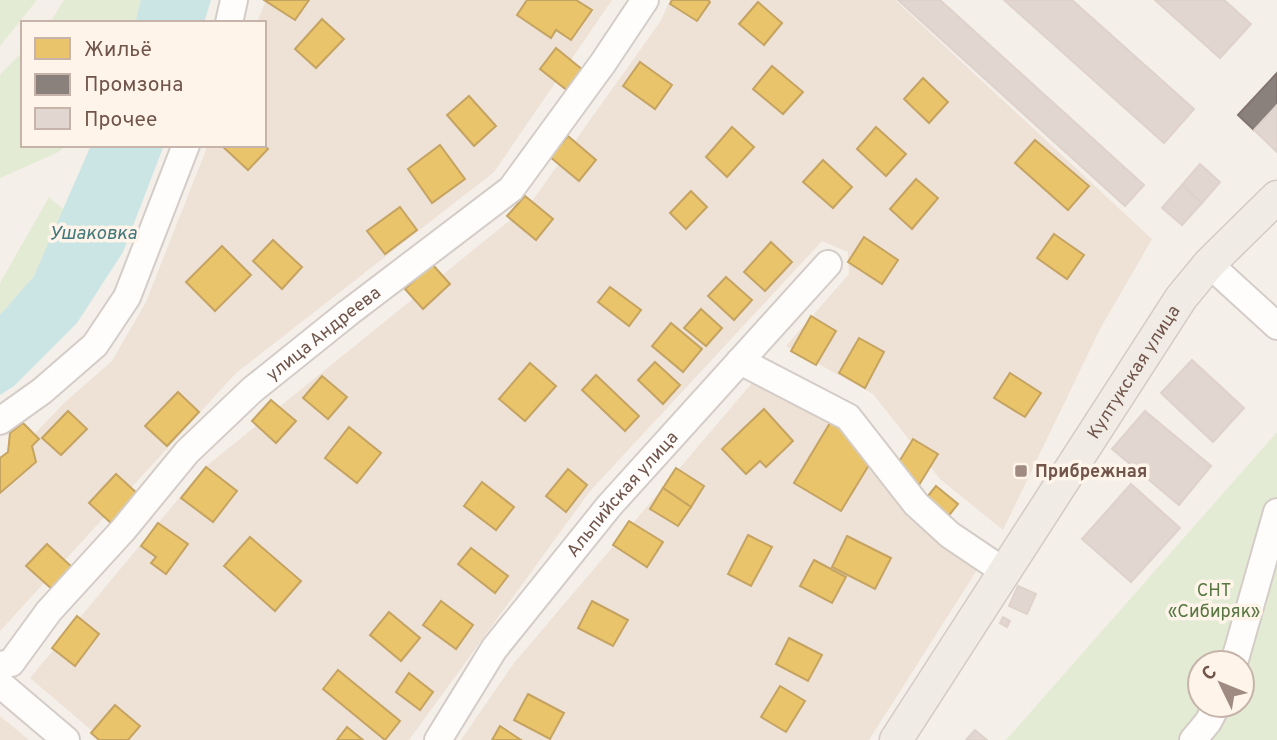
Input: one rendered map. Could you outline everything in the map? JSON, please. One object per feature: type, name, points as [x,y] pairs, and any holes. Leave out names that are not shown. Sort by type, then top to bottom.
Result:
[{"type":"main road","name":"Култукская улица","points":[[896,740],[1181,298],[1209,264],[1277,197]]},
{"type":"street","points":[[229,21],[234,0]]},
{"type":"street","name":"улица Андреева","points":[[0,665],[11,663],[49,611],[187,452],[243,399],[348,313],[511,189],[573,107],[645,0]]},
{"type":"street","points":[[0,421],[42,391],[95,345],[127,297],[185,147]]},
{"type":"street","name":"Альпийская улица","points":[[438,740],[503,639],[609,506],[828,264]]},
{"type":"street","points":[[1209,264],[1277,326]]},
{"type":"street","points":[[740,361],[848,417],[916,504],[950,535],[1005,572]]},
{"type":"street","points":[[1238,649],[1277,512]]},
{"type":"street","points":[[0,684],[66,740]]},
{"type":"street","points":[[1193,740],[1210,719]]},
{"type":"shaded area","points":[[266,0],[612,0],[494,172],[236,373],[0,631],[0,468],[64,403],[112,361],[146,302],[207,147],[266,147],[266,21],[258,21]]},
{"type":"shaded area","points":[[670,0],[895,0],[1152,239],[1100,329],[1003,530],[940,479],[873,394],[786,346],[849,274],[848,252],[822,241],[590,491],[409,740],[103,740],[30,678],[204,468],[530,204],[660,22]]},
{"type":"shaded area","points":[[752,383],[838,427],[906,513],[977,570],[869,740],[461,740],[514,663]]},
{"type":"shaded area","points":[[0,716],[29,740],[0,740]]},
{"type":"green space","points":[[0,0],[37,0],[0,46]]},
{"type":"green space","points":[[64,0],[141,0],[136,21],[51,21]]},
{"type":"green space","points":[[21,53],[21,147],[64,147],[59,152],[0,178],[0,75]]},
{"type":"green space","points":[[49,197],[64,210],[34,276],[0,315],[0,283]]},
{"type":"green space","name":"СНТ «Сибиряк»","points":[[1277,432],[1277,740],[1006,740]]},
{"type":"water","points":[[141,0],[211,0],[205,21],[136,21]]},
{"type":"water","name":"Ушаковка","points":[[90,147],[163,147],[123,252],[77,323],[14,386],[0,395],[0,315],[34,276]]},
{"type":"building: Жильё","points":[[264,0],[309,0],[295,20]]},
{"type":"building: Жильё","points":[[527,0],[576,0],[592,10],[571,40],[556,30],[551,38],[517,15]]},
{"type":"building: Жильё","points":[[672,0],[710,2],[697,21],[670,4]]},
{"type":"building: Жильё","points":[[758,2],[782,23],[764,45],[739,24]]},
{"type":"building: Жильё","points":[[322,19],[344,39],[316,68],[295,49]]},
{"type":"building: Жильё","points":[[556,48],[584,71],[568,91],[540,69]]},
{"type":"building: Жильё","points":[[640,62],[672,85],[655,109],[623,86]]},
{"type":"building: Жильё","points":[[772,66],[803,92],[783,114],[753,89]]},
{"type":"building: Жильё","points":[[923,78],[948,102],[929,123],[904,99]]},
{"type":"building: Жильё","points":[[469,96],[496,126],[474,146],[447,115]]},
{"type":"building: Жильё","points":[[732,127],[754,147],[727,177],[706,157]]},
{"type":"building: Жильё","points":[[876,127],[906,154],[886,176],[857,149]]},
{"type":"building: Жильё","points":[[568,136],[596,160],[579,181],[550,157]]},
{"type":"building: Жильё","points":[[1035,140],[1089,186],[1068,210],[1015,163]]},
{"type":"building: Жильё","points":[[440,145],[465,179],[432,203],[408,169]]},
{"type":"building: Жильё","points":[[223,147],[266,147],[268,149],[248,170]]},
{"type":"building: Жильё","points":[[823,160],[852,187],[833,208],[803,182]]},
{"type":"building: Жильё","points":[[916,179],[938,198],[912,229],[890,209]]},
{"type":"building: Жильё","points":[[691,191],[707,207],[686,229],[670,213]]},
{"type":"building: Жильё","points":[[525,196],[553,219],[536,240],[507,216]]},
{"type":"building: Жильё","points":[[400,207],[417,230],[385,254],[367,231]]},
{"type":"building: Жильё","points":[[1054,234],[1084,255],[1067,279],[1037,258]]},
{"type":"building: Жильё","points":[[864,237],[898,260],[882,284],[848,262]]},
{"type":"building: Жильё","points":[[273,240],[302,267],[282,289],[253,261]]},
{"type":"building: Жильё","points":[[771,242],[792,262],[765,291],[744,272]]},
{"type":"building: Жильё","points":[[222,246],[251,275],[215,311],[186,282]]},
{"type":"building: Жильё","points":[[432,264],[450,284],[423,309],[405,289]]},
{"type":"building: Жильё","points":[[726,277],[752,300],[734,320],[708,296]]},
{"type":"building: Жильё","points":[[610,287],[641,310],[629,326],[598,302]]},
{"type":"building: Жильё","points":[[701,309],[722,328],[706,346],[684,328]]},
{"type":"building: Жильё","points":[[811,316],[836,331],[816,365],[791,351]]},
{"type":"building: Жильё","points":[[671,323],[702,349],[683,372],[652,346]]},
{"type":"building: Жильё","points":[[859,338],[884,352],[865,388],[839,373]]},
{"type":"building: Жильё","points":[[655,362],[680,385],[663,404],[638,380]]},
{"type":"building: Жильё","points":[[530,363],[556,386],[525,421],[499,399]]},
{"type":"building: Жильё","points":[[1010,373],[1041,393],[1025,417],[994,398]]},
{"type":"building: Жильё","points":[[596,375],[639,416],[625,431],[582,390]]},
{"type":"building: Жильё","points":[[322,376],[347,397],[328,419],[303,398]]},
{"type":"building: Жильё","points":[[178,392],[199,412],[167,446],[145,426]]},
{"type":"building: Жильё","points":[[271,400],[296,421],[276,443],[252,421]]},
{"type":"building: Жильё","points":[[764,409],[793,441],[766,467],[760,461],[746,474],[722,449]]},
{"type":"building: Жильё","points":[[68,411],[87,429],[61,455],[42,438]]},
{"type":"building: Жильё","points":[[833,418],[872,460],[841,511],[794,483]]},
{"type":"building: Жильё","points":[[23,423],[39,439],[32,446],[36,462],[0,493],[0,458],[8,452],[10,433]]},
{"type":"building: Жильё","points":[[349,427],[381,453],[357,483],[325,458]]},
{"type":"building: Жильё","points":[[913,439],[938,454],[919,485],[894,470]]},
{"type":"building: Жильё","points":[[206,467],[237,491],[213,522],[181,498]]},
{"type":"building: Жильё","points":[[676,468],[704,486],[691,507],[663,488]]},
{"type":"building: Жильё","points":[[568,469],[587,485],[566,512],[546,496]]},
{"type":"building: Жильё","points":[[116,474],[138,494],[111,523],[89,503]]},
{"type":"building: Жильё","points":[[482,482],[514,507],[496,530],[464,506]]},
{"type":"building: Жильё","points":[[936,486],[958,504],[946,519],[923,502]]},
{"type":"building: Жильё","points":[[663,488],[691,507],[678,526],[650,509]]},
{"type":"building: Жильё","points":[[629,521],[663,542],[647,567],[613,545]]},
{"type":"building: Жильё","points":[[158,523],[188,544],[166,574],[151,563],[156,557],[141,546]]},
{"type":"building: Жильё","points":[[748,535],[772,547],[751,586],[728,574]]},
{"type":"building: Жильё","points":[[847,536],[891,558],[875,589],[832,567]]},
{"type":"building: Жильё","points":[[250,537],[301,581],[275,611],[224,566]]},
{"type":"building: Жильё","points":[[47,544],[73,568],[53,590],[26,566]]},
{"type":"building: Жильё","points":[[471,548],[508,576],[495,593],[458,564]]},
{"type":"building: Жильё","points":[[814,560],[846,577],[832,603],[800,586]]},
{"type":"building: Жильё","points":[[441,601],[473,625],[456,649],[423,625]]},
{"type":"building: Жильё","points":[[592,601],[628,620],[613,646],[578,628]]},
{"type":"building: Жильё","points":[[389,612],[420,638],[401,661],[370,635]]},
{"type":"building: Жильё","points":[[77,616],[99,634],[75,666],[52,648]]},
{"type":"building: Жильё","points":[[789,638],[822,655],[808,681],[776,664]]},
{"type":"building: Жильё","points":[[338,670],[400,721],[385,740],[323,689]]},
{"type":"building: Жильё","points":[[409,673],[433,692],[420,710],[396,692]]},
{"type":"building: Жильё","points":[[780,686],[805,701],[786,732],[761,717]]},
{"type":"building: Жильё","points":[[528,694],[564,713],[550,739],[514,720]]},
{"type":"building: Жильё","points":[[115,705],[140,726],[128,740],[99,740],[91,733]]},
{"type":"building: Жильё","points":[[500,726],[521,740],[492,740]]},
{"type":"building: Жильё","points":[[347,727],[363,740],[337,740]]},
{"type":"building: Промзона","points":[[1277,73],[1277,105],[1254,130],[1238,115]]},
{"type":"building: Прочее","points":[[898,0],[940,0],[1144,185],[1125,206]]},
{"type":"building: Прочее","points":[[1004,0],[1072,0],[1194,109],[1164,143]]},
{"type":"building: Прочее","points":[[1155,0],[1224,0],[1251,24],[1220,58]]},
{"type":"building: Прочее","points":[[1277,105],[1277,152],[1254,130]]},
{"type":"building: Прочее","points":[[1200,164],[1220,182],[1202,203],[1182,185]]},
{"type":"building: Прочее","points":[[1182,185],[1202,203],[1182,225],[1162,208]]},
{"type":"building: Прочее","points":[[1192,360],[1244,408],[1213,442],[1161,393]]},
{"type":"building: Прочее","points":[[1145,411],[1211,466],[1179,505],[1112,449]]},
{"type":"building: Прочее","points":[[1131,484],[1180,528],[1131,582],[1082,539]]},
{"type":"building: Прочее","points":[[1018,586],[1036,594],[1027,614],[1009,606]]},
{"type":"building: Прочее","points":[[1003,617],[1010,621],[1007,627],[1000,623]]},
{"type":"building: Прочее","points":[[975,730],[987,740],[966,740]]},
{"type":"place","name":"Прибрежная","points":[[1021,471]]}]
